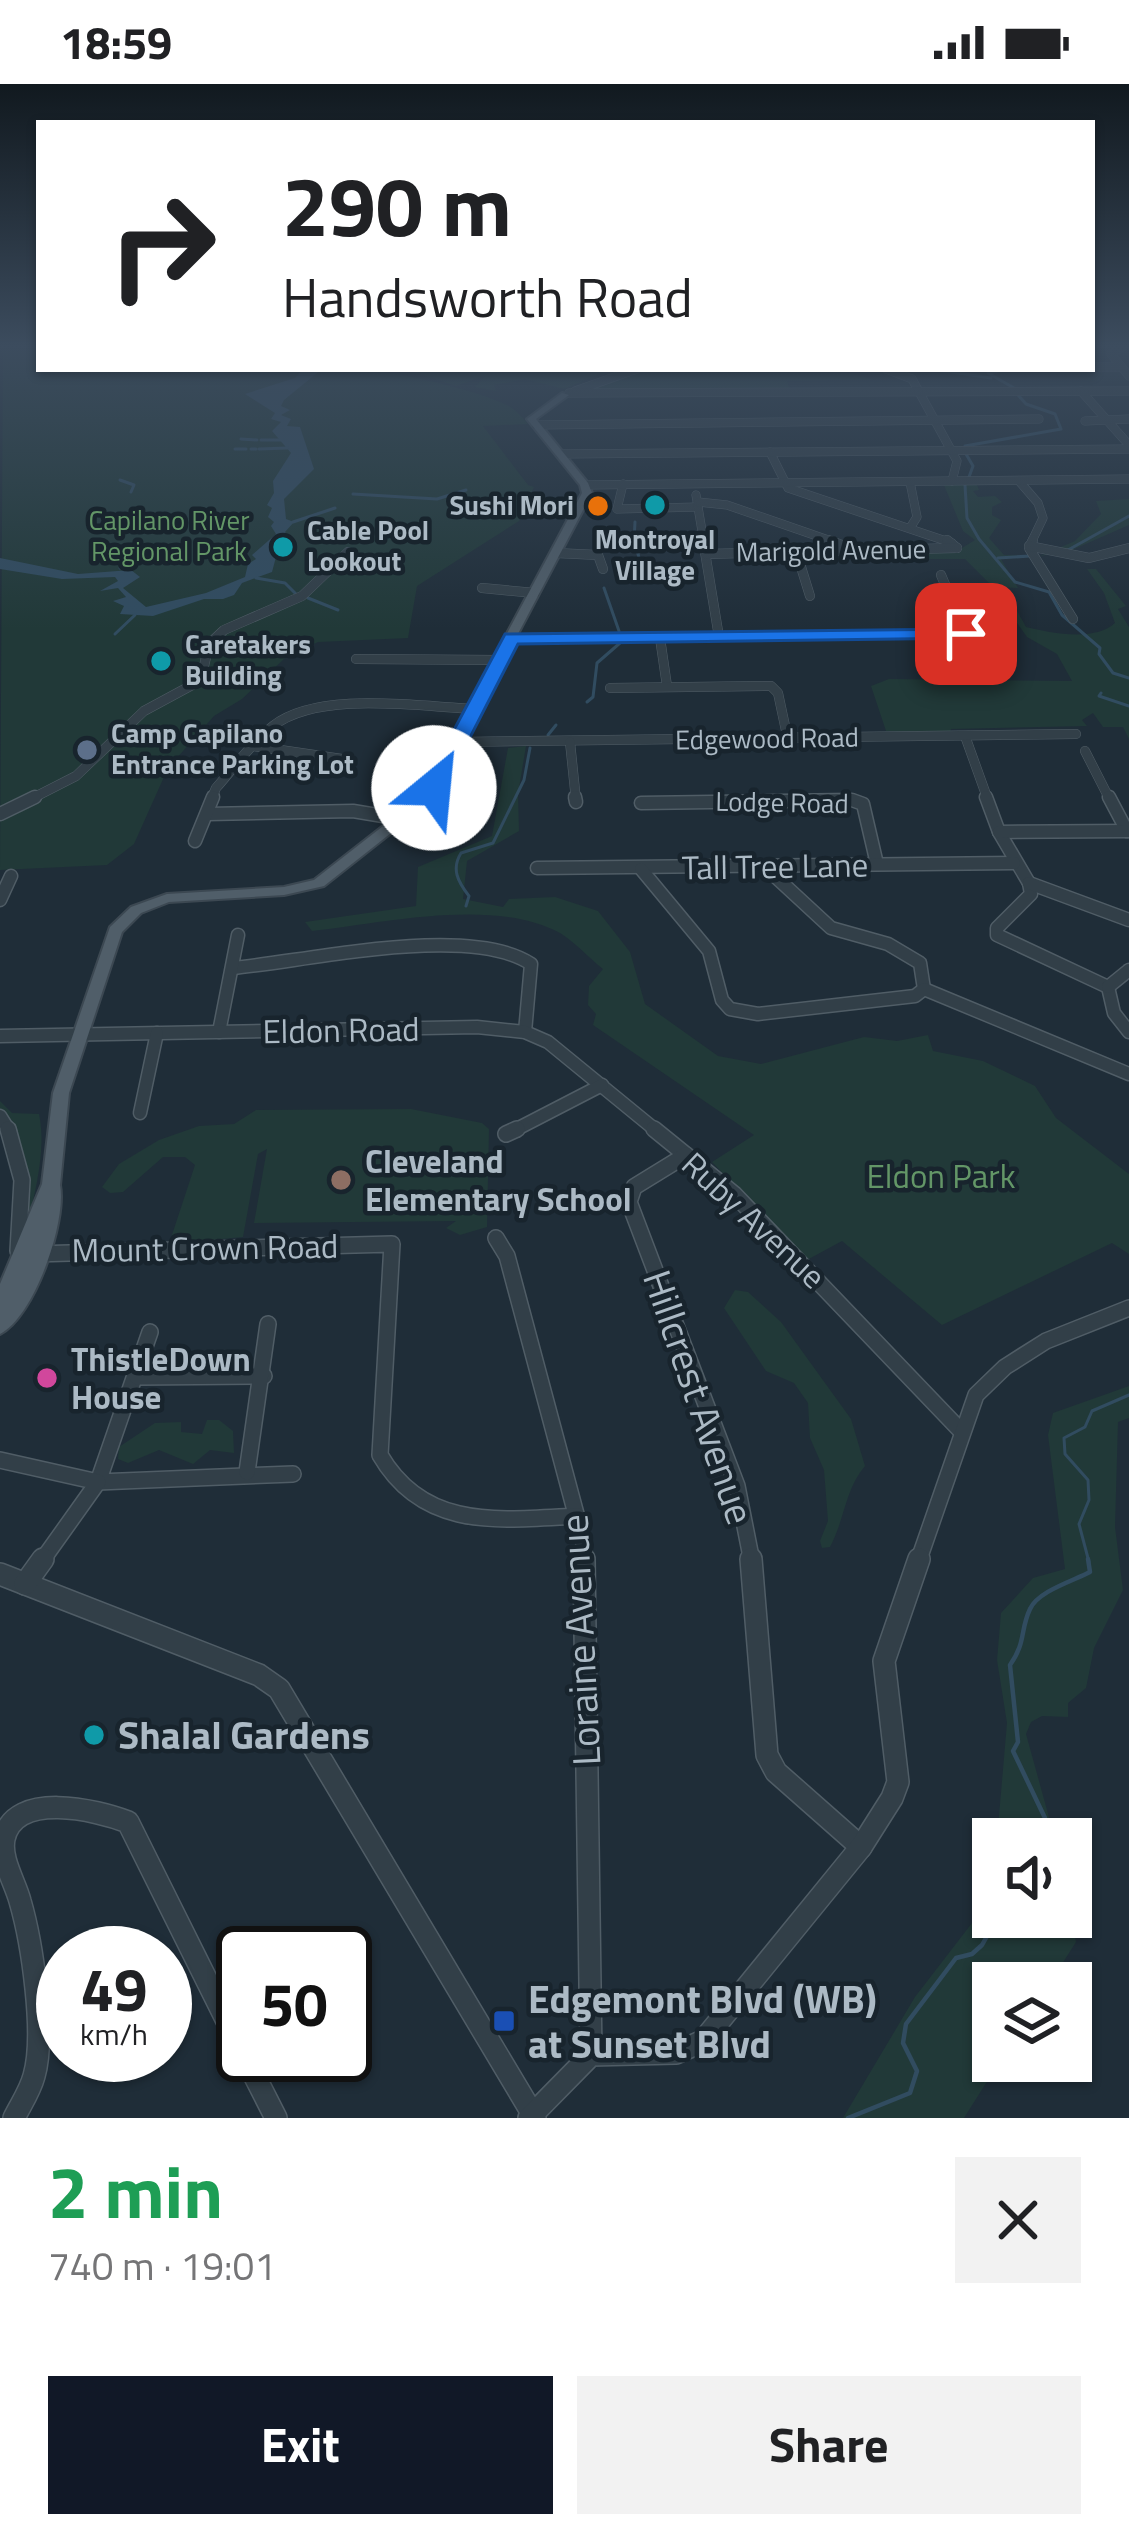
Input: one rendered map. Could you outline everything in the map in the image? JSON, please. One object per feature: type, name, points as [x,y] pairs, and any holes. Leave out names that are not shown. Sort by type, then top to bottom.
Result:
[{"type":"main road","points":[[0,1327],[51,1185],[56,1114],[115,930],[136,910],[182,896],[307,887],[326,878],[434,788],[586,494],[585,485],[548,439]]},
{"type":"main road","points":[[6,1308],[43,1250],[56,1196],[51,1185]]},
{"type":"main road","points":[[39,1215],[43,1250]]},
{"type":"street","points":[[944,439],[957,461],[952,481]]},
{"type":"street","points":[[560,454],[1129,447]]},
{"type":"street","points":[[770,452],[782,483],[910,528],[917,517],[910,482]]},
{"type":"street","points":[[585,485],[1129,479]]},
{"type":"street","points":[[1019,481],[1036,500],[1043,518],[1029,545]]},
{"type":"street","points":[[623,484],[617,509],[734,507],[860,551]]},
{"type":"street","points":[[694,484],[718,638]]},
{"type":"street","name":"Marigold Avenue","points":[[706,554],[957,548],[910,528]]},
{"type":"street","points":[[1029,545],[1084,557],[1129,548]]},
{"type":"street","points":[[1029,545],[1073,619]]},
{"type":"street","points":[[0,814],[85,769],[144,711],[202,675],[208,644],[224,630],[302,596],[348,552]]},
{"type":"street","points":[[556,553],[598,555],[603,569]]},
{"type":"street","points":[[797,554],[810,596]]},
{"type":"street","points":[[1117,554],[1129,561]]},
{"type":"street","points":[[941,575],[966,634]]},
{"type":"street","points":[[482,589],[535,593]]},
{"type":"street","points":[[512,638],[1008,634]]},
{"type":"street","points":[[660,638],[668,686]]},
{"type":"street","points":[[356,659],[500,660]]},
{"type":"street","points":[[610,688],[771,686],[778,693],[788,740]]},
{"type":"street","points":[[195,841],[215,788],[271,727],[293,713],[322,706],[425,704],[476,709]]},
{"type":"street","name":"Edgewood Road","points":[[458,742],[1076,734]]},
{"type":"street","points":[[965,736],[999,832],[1029,884],[1030,894],[998,928],[999,937],[1108,987]]},
{"type":"street","points":[[569,742],[576,802]]},
{"type":"street","points":[[254,746],[342,759]]},
{"type":"street","points":[[999,832],[1128,831],[1085,751]]},
{"type":"street","name":"Lodge Road","points":[[641,803],[852,800],[862,804],[877,864]]},
{"type":"street","points":[[208,814],[353,811],[400,819]]},
{"type":"street","name":"Tall Tree Lane","points":[[537,868],[1014,863]]},
{"type":"street","points":[[765,867],[831,928],[904,951],[920,963],[924,989]]},
{"type":"street","points":[[641,869],[700,936],[717,967],[722,1000],[730,1010],[758,1014],[915,996],[924,989]]},
{"type":"street","points":[[0,900],[11,876]]},
{"type":"street","points":[[1029,884],[1129,920]]},
{"type":"street","points":[[219,1032],[238,935]]},
{"type":"street","points":[[233,968],[303,963],[416,945],[518,953],[531,964],[525,1032]]},
{"type":"street","points":[[1108,987],[1129,970]]},
{"type":"street","points":[[1108,987],[1114,1013],[1129,1032]]},
{"type":"street","points":[[924,989],[1129,1074]]},
{"type":"street","name":"Eldon Road","points":[[0,1036],[477,1027],[525,1032]]},
{"type":"street","name":"Ruby Avenue","points":[[525,1032],[548,1042],[602,1085],[782,1239],[962,1432]]},
{"type":"street","points":[[140,1113],[157,1033]]},
{"type":"street","points":[[506,1134],[602,1085]]},
{"type":"street","points":[[0,1116],[18,1152],[22,1190],[17,1255],[22,1263]]},
{"type":"street","name":"Hillcrest Avenue","points":[[686,1155],[634,1187],[629,1202],[743,1508],[766,1755],[776,1772],[861,1847]]},
{"type":"street","name":"Loraine Avenue","points":[[496,1238],[507,1256],[584,1544],[590,2055]]},
{"type":"street","name":"Mount Crown Road","points":[[22,1263],[43,1250],[392,1244],[380,1455],[389,1476],[431,1508],[483,1520],[577,1516]]},
{"type":"street","points":[[0,1574],[259,1675],[278,1689],[532,2117],[590,2055],[676,2053],[703,2042],[861,1847],[898,1782],[884,1661],[976,1395],[993,1376],[1069,1329],[1129,1308]]},
{"type":"street","points":[[247,1472],[268,1324]]},
{"type":"street","points":[[25,1583],[98,1482],[150,1332]]},
{"type":"street","points":[[137,1377],[264,1376]]},
{"type":"street","points":[[0,1460],[98,1482],[247,1472],[293,1474]]},
{"type":"street","points":[[14,2118],[36,2070],[22,1908],[2,1842],[9,1822],[38,1810],[104,1810],[128,1822],[216,2000]]},
{"type":"street","points":[[257,2082],[276,2118]]},
{"type":"green space","name":"Capilano River Regional Park","points":[[2,439],[493,439],[534,487],[519,521],[417,586],[408,638],[318,642],[284,659],[242,699],[214,716],[168,768],[134,844],[107,865],[0,870]]},
{"type":"green space","points":[[944,485],[977,485],[979,490],[973,491],[978,497],[995,496],[1002,502],[992,507],[992,515],[1001,520],[989,538],[1004,555],[1034,556],[1001,559],[1018,588],[993,587],[965,559],[917,559],[914,553],[957,551],[975,540],[963,531]]},
{"type":"green space","points":[[1129,499],[1129,525],[1072,550],[1040,556],[1075,541],[1101,514],[1096,501]]},
{"type":"green space","points":[[1087,569],[1096,569],[1126,606],[1118,609],[1129,627],[1129,739],[1123,727],[1103,727],[1093,713],[1082,720],[1087,726],[886,731],[871,686],[889,679],[1072,681],[1057,654],[1027,637],[993,589],[1005,589],[1026,627],[1072,634],[1096,632],[1115,623],[1104,593]]},
{"type":"green space","name":"Eldon Park","points":[[526,746],[518,794],[519,831],[467,861],[463,899],[503,907],[509,899],[555,897],[598,911],[630,952],[645,1004],[718,1056],[761,1064],[864,1037],[897,1041],[928,1035],[933,1051],[983,1061],[1035,1086],[1056,1118],[1129,1174],[1129,1254],[1112,1243],[942,1325],[842,1241],[807,1260],[712,1162],[754,1135],[593,1025],[596,1014],[588,1005],[589,986],[603,969],[560,933],[533,922],[471,914],[312,931],[305,922],[416,906],[418,867],[492,836],[508,748]]},
{"type":"green space","points":[[0,1101],[12,1113],[39,1114],[40,1158],[25,1234],[23,1155],[0,1115]]},
{"type":"green space","name":"Cleveland Elementary School","points":[[411,1109],[482,1123],[489,1129],[487,1227],[460,1235],[446,1228],[456,1221],[254,1223],[267,1149],[258,1154],[243,1237],[169,1244],[195,1165],[185,1157],[163,1157],[123,1192],[110,1193],[102,1187],[119,1164],[159,1140],[199,1126],[234,1124],[256,1110]]},
{"type":"green space","points":[[735,1290],[748,1292],[781,1322],[851,1419],[865,1466],[853,1484],[830,1547],[822,1548],[820,1541],[828,1521],[824,1470],[810,1438],[808,1403],[794,1383],[766,1371],[724,1308]]},
{"type":"green space","points":[[1129,1386],[1129,1418],[1118,1422],[1115,1527],[1123,1590],[1094,1648],[1086,1688],[1068,1703],[1068,1717],[1042,1716],[1031,1722],[1026,1734],[1049,1818],[999,1818],[1007,1723],[997,1660],[1001,1613],[1033,1578],[1065,1569],[1048,1435],[1053,1413]]},
{"type":"green space","points":[[207,1420],[219,1420],[233,1431],[234,1453],[210,1450],[193,1464],[159,1450],[128,1463],[118,1459],[119,1447],[155,1423],[181,1422],[181,1432],[202,1434]]},
{"type":"green space","points":[[972,1923],[972,1938],[1075,1938],[1063,1962],[972,1962],[972,2082],[987,2082],[964,2118],[843,2118],[915,1997]]},
{"type":"water","points":[[279,439],[304,439],[314,469],[284,499],[286,519],[294,522],[285,532],[289,538],[271,550],[276,557],[272,572],[242,583],[234,595],[204,599],[153,616],[120,614],[124,606],[113,601],[126,597],[118,588],[100,591],[118,581],[115,577],[62,579],[0,569],[0,558],[78,574],[131,570],[140,577],[123,588],[146,607],[206,593],[245,577],[248,564],[256,559],[252,555],[276,534],[268,517],[272,508],[267,505],[274,493],[273,481],[291,453]]},
{"type":"waterway","points":[[241,439],[257,440]]},
{"type":"waterway","points":[[965,446],[1005,439]]},
{"type":"waterway","points":[[261,440],[283,440]]},
{"type":"waterway","points":[[259,449],[287,448]]},
{"type":"waterway","points":[[235,449],[246,449]]},
{"type":"waterway","points":[[251,449],[256,449]]},
{"type":"waterway","points":[[966,454],[973,466],[969,477]]},
{"type":"waterway","points":[[120,480],[134,485],[131,492]]},
{"type":"waterway","points":[[965,485],[967,518],[1015,582],[1049,592],[1062,615],[1100,648],[1099,654],[1113,673],[1129,678]]},
{"type":"waterway","points":[[353,494],[437,499],[466,490]]},
{"type":"waterway","points":[[293,522],[335,508]]},
{"type":"waterway","points":[[1068,550],[1129,516]]},
{"type":"waterway","points":[[635,522],[634,540],[644,575]]},
{"type":"waterway","points":[[120,568],[149,552]]},
{"type":"waterway","points":[[998,558],[1030,556]]},
{"type":"waterway","points":[[256,578],[285,583],[296,594]]},
{"type":"waterway","points":[[604,588],[619,631]]},
{"type":"waterway","points":[[308,598],[338,610]]},
{"type":"waterway","points":[[115,634],[135,615]]},
{"type":"waterway","points":[[587,702],[593,697],[597,663],[620,643]]},
{"type":"waterway","points":[[1101,693],[1099,696],[1129,706]]},
{"type":"waterway","points":[[548,735],[556,725]]},
{"type":"waterway","points":[[466,906],[469,896],[457,875],[458,859],[461,853],[493,843],[524,780],[530,748]]},
{"type":"waterway","points":[[1089,1562],[1079,1524],[1089,1500],[1088,1480],[1065,1454],[1064,1438],[1085,1427],[1092,1411],[1129,1395]]},
{"type":"waterway","points":[[1045,1818],[1013,1751],[1018,1742],[1010,1665],[1034,1603],[1090,1572],[1088,1559]]},
{"type":"waterway","points":[[848,2118],[910,2093],[917,2071],[903,2043],[906,2024],[956,1958],[972,1954],[986,1938]]},
{"type":"place","name":"Montroyal Village","points":[[655,505]]},
{"type":"place","name":"Sushi Mori","points":[[598,506]]},
{"type":"place","name":"Cable Pool Lookout","points":[[283,547]]},
{"type":"place","name":"Caretakers Building","points":[[161,661]]},
{"type":"place","name":"Camp Capilano Entrance Parking Lot","points":[[87,750]]},
{"type":"place","name":"Cleveland Elementary School","points":[[341,1180]]},
{"type":"place","name":"ThistleDown House","points":[[47,1378]]},
{"type":"place","name":"Shalal Gardens","points":[[94,1735]]},
{"type":"place","name":"Edgemont Blvd (WB) at Sunset Blvd","points":[[504,2021]]},
{"type":"route","points":[[434,788],[512,638],[966,634]]}]
